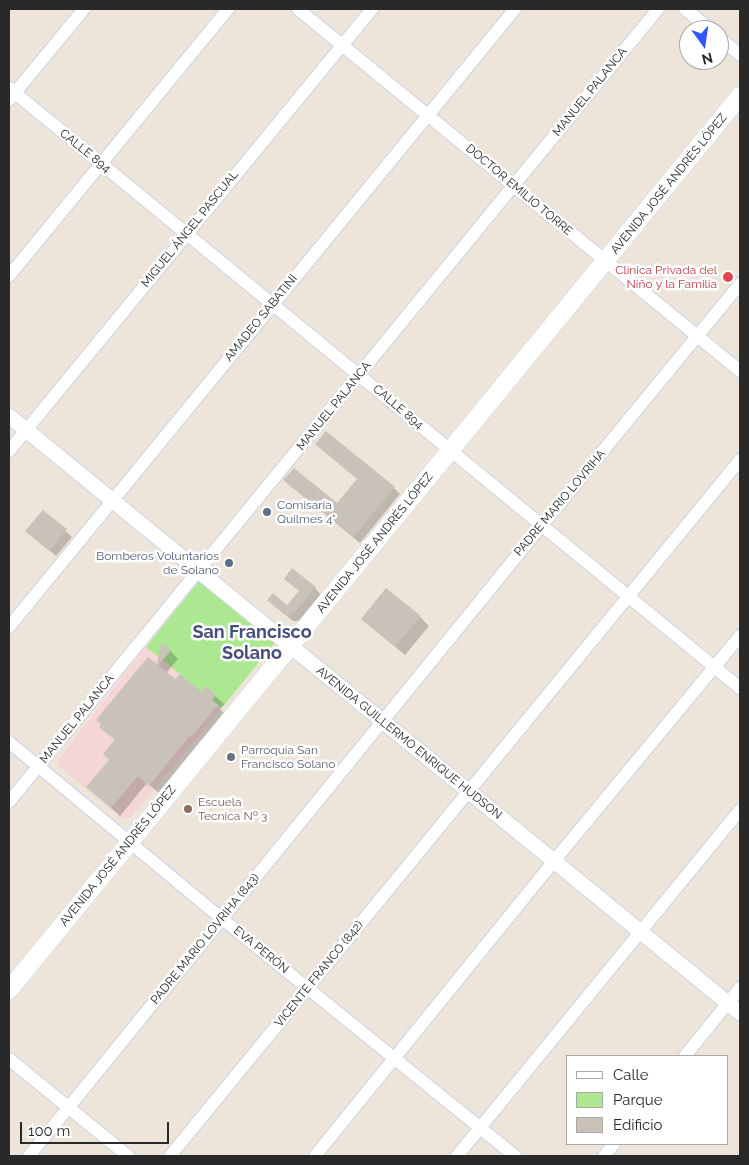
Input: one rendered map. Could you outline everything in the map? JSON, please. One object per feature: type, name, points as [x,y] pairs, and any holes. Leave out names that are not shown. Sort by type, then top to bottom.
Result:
[{"type":"main road","name":"AVENIDA JOSÉ ANDRÉS LÓPEZ","points":[[9,990],[740,96]]},
{"type":"street","points":[[11,94],[84,9]]},
{"type":"street","points":[[9,276],[228,9]]},
{"type":"street","name":"DOCTOR EMILIO TORRE","points":[[298,9],[740,371]]},
{"type":"street","name":"MIGUEL ÁNGEL PASCUAL","points":[[9,451],[372,9]]},
{"type":"street","name":"AMADEO SABATINI","points":[[9,627],[515,9]]},
{"type":"street","name":"MANUEL PALANCA","points":[[9,802],[658,9]]},
{"type":"street","points":[[685,9],[698,20]]},
{"type":"street","points":[[729,45],[740,54]]},
{"type":"street","name":"CALLE 894","points":[[11,94],[187,234],[271,305],[740,688]]},
{"type":"street","name":"PADRE MARIO LOVRIHA","points":[[382,722],[740,284]]},
{"type":"street","name":"AVENIDA GUILLERMO ENRIQUE HUDSON","points":[[9,416],[469,793],[642,931],[740,1013]]},
{"type":"street","name":"VICENTE FRANCO (842)","points":[[170,1156],[740,460]]},
{"type":"street","points":[[315,1156],[396,1059],[554,861],[740,636]]},
{"type":"street","name":"PADRE MARIO LOVRIHA (843)","points":[[29,1156],[382,722]]},
{"type":"street","name":"EVA PERÓN","points":[[9,742],[221,918],[515,1156]]},
{"type":"street","points":[[457,1156],[740,810]]},
{"type":"street","points":[[686,1055],[740,988]]},
{"type":"street","points":[[9,1059],[128,1156]]},
{"type":"street","points":[[604,1156],[613,1145]]},
{"type":"shaded area","points":[[146,647],[222,708],[130,818],[122,819],[60,767],[58,760]]},
{"type":"green space","points":[[200,580],[276,641],[222,708],[146,647]]},
{"type":"building","points":[[326,431],[395,487],[353,537],[283,480],[294,468],[337,503],[357,479],[315,444]]},
{"type":"building","points":[[43,510],[67,529],[49,551],[25,531]]},
{"type":"building","points":[[292,568],[316,587],[292,615],[285,615],[267,600],[273,593],[287,605],[299,591],[284,579]]},
{"type":"building","points":[[386,588],[421,616],[395,647],[361,619]]},
{"type":"building","points":[[167,644],[170,652],[158,665],[175,679],[180,674],[202,692],[206,686],[216,695],[212,700],[218,705],[191,737],[190,735],[149,786],[138,776],[111,808],[86,787],[109,760],[103,754],[115,740],[99,727],[101,724],[96,720],[148,657],[157,664],[160,646]]},
{"type":"place","name":"Clínica Privada del Niño y la Familia","points":[[728,277]]},
{"type":"place","name":"Comisaría Quilmes 4°","points":[[267,512]]},
{"type":"place","name":"Bomberos Voluntarios de Solano","points":[[229,563]]},
{"type":"place","name":"Parroquia San Francisco Solano","points":[[231,757]]},
{"type":"place","name":"Escuela Tecnica Nº 3","points":[[188,809]]},
{"type":"district","name":"San Francisco Solano","points":[[252,643]]}]
